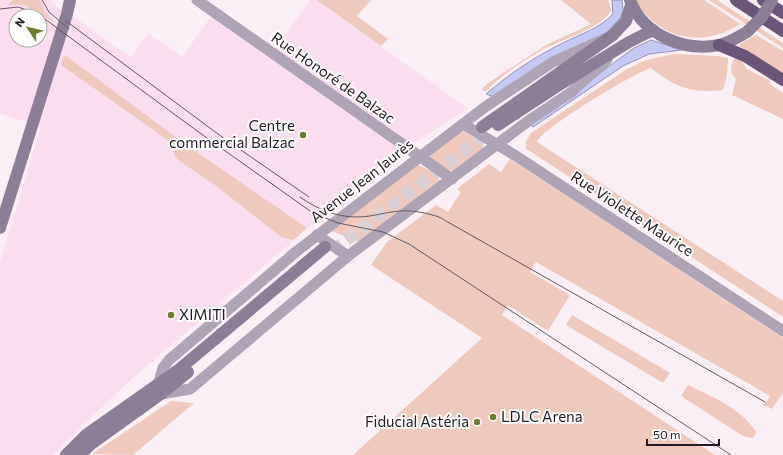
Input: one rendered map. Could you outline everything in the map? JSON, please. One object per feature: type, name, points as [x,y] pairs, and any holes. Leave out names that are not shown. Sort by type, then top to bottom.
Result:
[{"type":"highway","points":[[736,0],[783,31]]},
{"type":"highway","points":[[763,0],[783,13]]},
{"type":"highway","points":[[719,45],[745,56],[783,80]]},
{"type":"main road","points":[[0,228],[67,14],[70,0]]},
{"type":"main road","points":[[630,2],[641,19],[653,30],[668,40],[684,45],[702,47],[719,45],[734,40],[747,32],[762,17],[772,0]]},
{"type":"main road","name":"Avenue Jean Jaurès","points":[[630,2],[626,21],[613,35],[486,129],[617,51],[629,42],[653,30]]},
{"type":"main road","name":"Avenue Jean Jaurès","points":[[80,455],[90,445],[160,390],[329,249]]},
{"type":"main road","name":"Avenue Jean Jaurès","points":[[66,455],[86,435],[160,390]]},
{"type":"street","name":"Rue Honoré de Balzac","points":[[197,0],[418,157],[452,179]]},
{"type":"street","name":"Avenue Jean Jaurès","points":[[613,35],[553,62],[418,157],[285,260],[170,360],[163,368],[160,390],[190,389],[348,256],[497,144],[570,93],[617,51]]},
{"type":"street","name":"Rue Violette Maurice","points":[[463,124],[497,144],[783,331]]},
{"type":"street","points":[[317,236],[348,256]]},
{"type":"shaded area","points":[[0,0],[51,0],[60,10],[62,9],[131,57],[148,33],[182,57],[212,15],[269,57],[310,0],[317,0],[468,109],[394,155],[127,383],[53,455],[0,455],[0,262],[41,126],[0,114]]},
{"type":"shaded area","points":[[13,0],[39,0],[43,8],[30,8],[25,5],[8,5]]},
{"type":"shaded area","points":[[317,0],[371,0],[357,16],[388,39],[381,46]]},
{"type":"shaded area","points":[[561,0],[608,0],[611,10],[599,22],[590,28],[542,50],[520,64],[498,80],[485,92],[482,89],[488,83],[546,45],[591,24]]},
{"type":"shaded area","points":[[635,0],[704,0],[740,24],[725,32],[711,36],[696,38],[682,36],[668,31],[656,24]]},
{"type":"shaded area","points":[[709,0],[717,0],[783,43],[783,48]]},
{"type":"shaded area","points":[[48,15],[55,23],[48,19]]},
{"type":"shaded area","points":[[756,35],[783,51],[783,73],[738,45]]},
{"type":"shaded area","points":[[674,54],[728,58],[727,75],[723,90],[702,91],[684,88],[659,75],[651,68],[609,90],[571,114],[555,125],[537,142],[783,301],[783,317],[525,148],[527,144],[525,143],[531,133],[627,69],[646,60]]},
{"type":"shaded area","points":[[65,55],[185,144],[307,228],[293,240],[281,237],[215,185],[176,158],[169,141],[61,65]]},
{"type":"shaded area","points":[[734,58],[740,59],[747,69],[770,81],[770,84],[783,93],[783,119],[732,95],[736,79],[732,74],[731,66]]},
{"type":"shaded area","points":[[463,131],[482,142],[484,148],[456,171],[447,170],[430,158],[430,154],[458,132]]},
{"type":"shaded area","points":[[510,159],[783,338],[783,393],[772,409],[764,405],[770,396],[536,262],[530,272],[570,295],[548,331],[508,305],[502,315],[715,455],[353,455],[482,338],[371,265],[387,242],[436,205],[448,212],[461,192],[457,189],[489,164],[501,172]]},
{"type":"shaded area","points":[[417,164],[438,175],[440,183],[362,243],[329,230]]},
{"type":"shaded area","points":[[572,315],[670,373],[663,383],[566,325]]},
{"type":"shaded area","points":[[688,385],[725,404],[742,416],[756,432],[754,437],[750,438],[743,436],[681,396]]},
{"type":"shaded area","points":[[171,401],[194,403],[133,455],[92,454]]},
{"type":"water","points":[[612,0],[622,0],[623,10],[621,17],[606,33],[570,49],[494,97],[486,94],[533,60],[553,48],[602,24],[613,14]]},
{"type":"water","points":[[651,40],[682,50],[649,54],[623,66],[533,127],[531,124],[634,48]]},
{"type":"tunnel","points":[[332,251],[489,132]]},
{"type":"tram line","points":[[42,0],[49,12],[69,29]]},
{"type":"tram line","points":[[0,9],[18,7],[38,14],[204,136],[313,213],[338,223],[383,232],[409,244],[731,455]]},
{"type":"tram line","points":[[66,21],[222,137],[309,197]]},
{"type":"tram line","points":[[300,197],[320,209],[342,216],[363,217],[405,211],[420,212],[439,217],[765,402]]},
{"type":"place","name":"Centre commercial Balzac","points":[[303,135]]},
{"type":"place","name":"XIMITI","points":[[171,315]]},
{"type":"place","name":"LDLC Arena","points":[[493,417]]},
{"type":"place","name":"Fiducial Astéria","points":[[477,422]]}]
